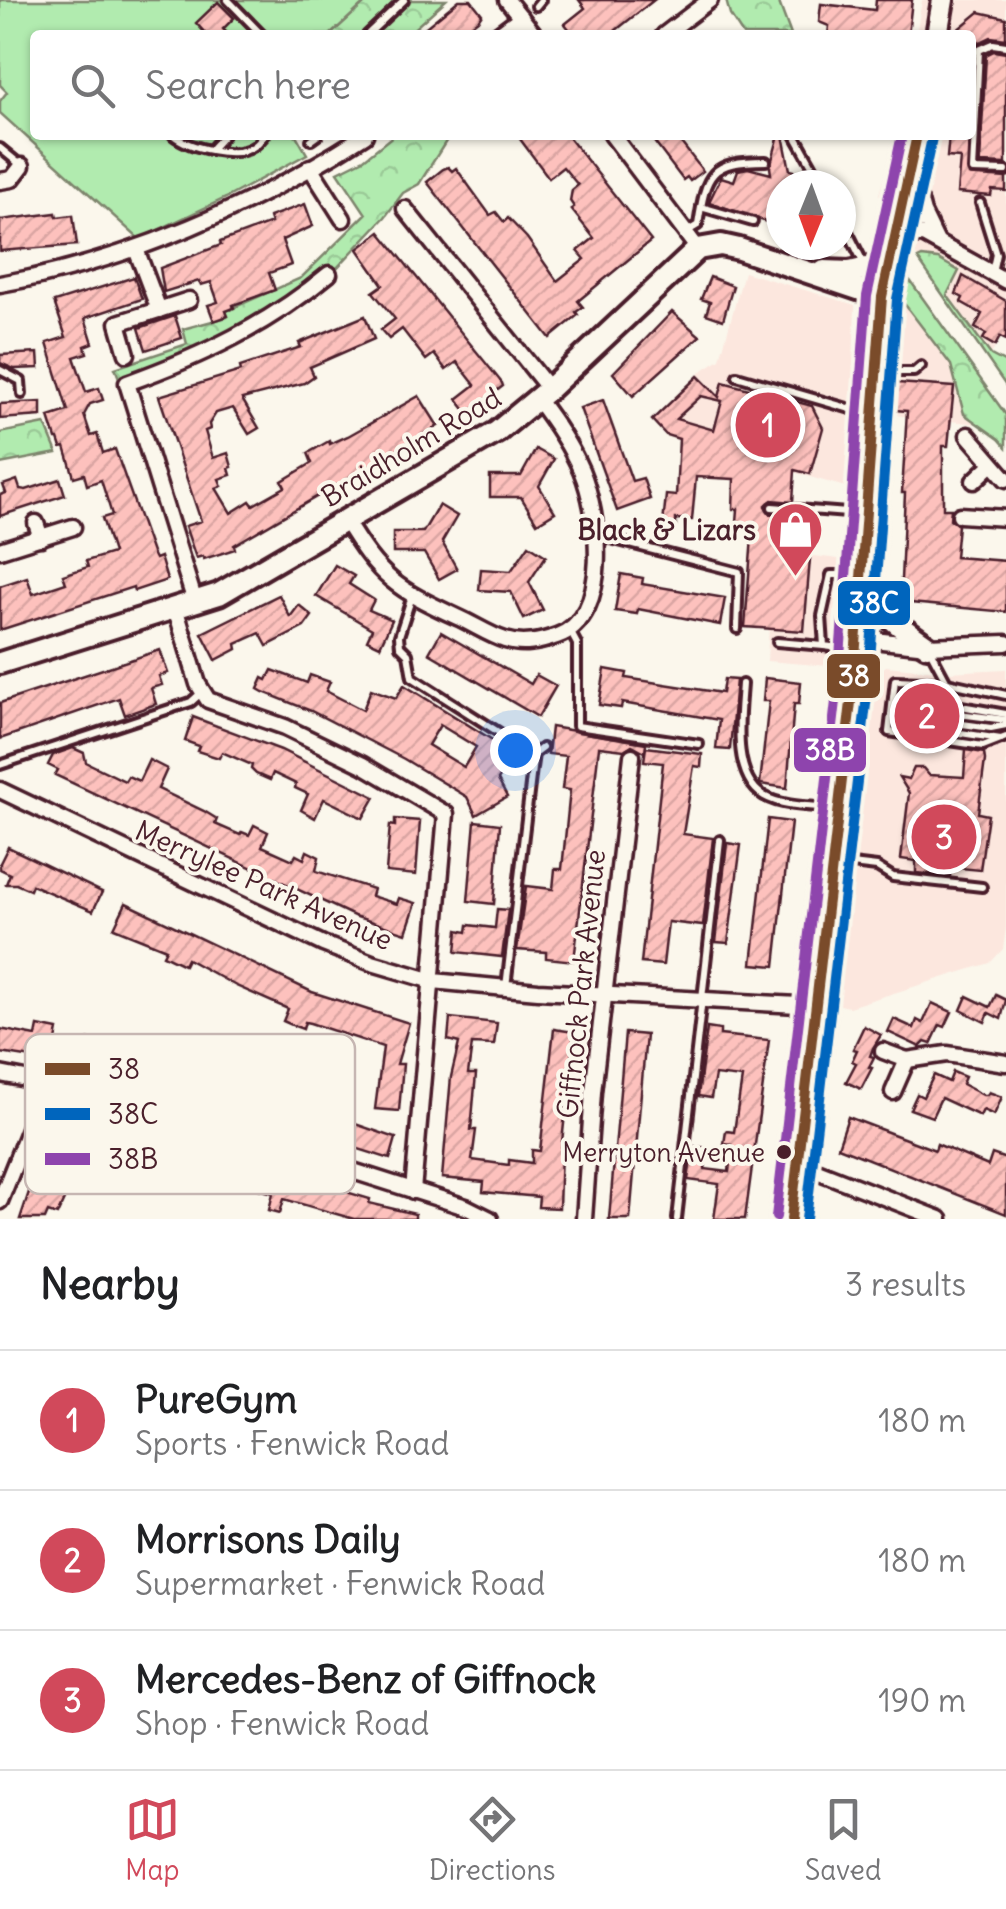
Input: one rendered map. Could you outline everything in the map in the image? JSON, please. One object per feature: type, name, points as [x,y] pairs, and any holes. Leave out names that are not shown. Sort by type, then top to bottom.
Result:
[{"type":"main road","points":[[938,30],[944,0]]},
{"type":"main road","points":[[791,1219],[840,809],[882,296],[889,262],[905,235],[902,206],[916,140]]},
{"type":"main road","points":[[693,240],[812,270],[882,296]]},
{"type":"main road","name":"Braidholm Road","points":[[0,663],[219,594],[496,432],[543,394],[693,240]]},
{"type":"main road","points":[[812,270],[850,272],[889,262]]},
{"type":"main road","points":[[862,575],[885,615],[927,646]]},
{"type":"street","points":[[506,0],[531,30]]},
{"type":"street","points":[[671,30],[710,0]]},
{"type":"street","points":[[503,30],[521,16]]},
{"type":"street","points":[[0,284],[59,273],[136,249],[310,167],[356,140]]},
{"type":"street","points":[[616,140],[693,240]]},
{"type":"street","points":[[0,181],[12,179],[22,166]]},
{"type":"street","points":[[910,166],[923,213],[938,243]]},
{"type":"street","points":[[310,167],[343,220]]},
{"type":"street","points":[[345,520],[368,559],[388,579],[504,640],[527,644],[570,630],[584,613],[591,594],[598,536],[582,472],[543,394],[406,209]]},
{"type":"street","points":[[905,235],[923,234],[999,277]]},
{"type":"street","points":[[136,249],[158,310]]},
{"type":"street","points":[[329,274],[256,328],[191,360],[128,383],[185,605],[202,692],[208,700],[285,727],[363,765],[446,814],[413,1190]]},
{"type":"street","points":[[127,354],[118,323],[189,300]]},
{"type":"street","points":[[968,436],[1006,479]]},
{"type":"street","points":[[974,481],[992,464]]},
{"type":"street","points":[[960,515],[1006,518]]},
{"type":"street","points":[[0,550],[39,530],[73,527]]},
{"type":"street","points":[[856,644],[1006,644]]},
{"type":"street","name":"Giffnock Park Avenue","points":[[584,1219],[593,1092],[632,756]]},
{"type":"street","name":"Merrylee Park Avenue","points":[[0,790],[323,944],[433,981],[817,1006]]},
{"type":"street","points":[[883,1051],[907,1060],[946,1054],[1003,1063],[1006,1047]]},
{"type":"street","points":[[893,1092],[907,1060]]},
{"type":"street","points":[[0,1074],[25,1079]]},
{"type":"street","points":[[0,1200],[25,1138]]},
{"type":"street","points":[[799,1164],[940,1219]]},
{"type":"street","points":[[355,1172],[466,1207],[490,1219]]},
{"type":"lane","points":[[228,0],[257,30]]},
{"type":"lane","points":[[372,30],[404,0]]},
{"type":"lane","points":[[976,101],[979,50],[993,44],[1006,46]]},
{"type":"lane","points":[[180,140],[235,152],[252,148],[260,140]]},
{"type":"lane","points":[[212,148],[219,140]]},
{"type":"lane","points":[[797,140],[814,170]]},
{"type":"lane","points":[[974,140],[972,170],[1006,171]]},
{"type":"lane","points":[[0,148],[22,166]]},
{"type":"lane","points":[[693,240],[703,186],[725,164],[766,161]]},
{"type":"lane","points":[[980,202],[999,277]]},
{"type":"lane","points":[[701,207],[752,222]]},
{"type":"lane","points":[[856,249],[866,269]]},
{"type":"lane","points":[[877,372],[914,372],[920,366]]},
{"type":"lane","points":[[0,370],[20,381],[22,394]]},
{"type":"lane","points":[[737,376],[874,416]]},
{"type":"lane","points":[[772,507],[866,514]]},
{"type":"lane","points":[[598,536],[739,572],[737,630]]},
{"type":"lane","points":[[824,646],[822,616],[830,575],[862,575]]},
{"type":"lane","points":[[412,595],[400,636],[412,678],[514,742]]},
{"type":"lane","points":[[570,630],[577,644],[576,726],[699,744]]},
{"type":"lane","points":[[777,642],[856,644]]},
{"type":"lane","points":[[927,646],[948,682],[941,726]]},
{"type":"lane","points":[[1006,695],[948,682],[895,680],[889,732],[911,736],[941,726],[991,728],[1006,720]]},
{"type":"lane","points":[[911,736],[903,717],[906,687],[929,680]]},
{"type":"lane","points":[[742,684],[738,748],[756,788],[762,795],[780,801],[840,809]]},
{"type":"lane","points":[[0,764],[190,702],[202,692]]},
{"type":"lane","points":[[944,703],[1006,720]]},
{"type":"lane","points":[[941,726],[983,746],[1004,738]]},
{"type":"lane","points":[[506,988],[534,754],[542,748]]},
{"type":"lane","points":[[677,1219],[720,840]]},
{"type":"lane","points":[[834,862],[877,867],[893,877],[982,888]]},
{"type":"shaded area","points":[[922,0],[1006,0],[1006,328],[991,355],[922,257],[918,259],[879,194],[895,140],[976,140],[976,30],[917,30]]},
{"type":"shaded area","points":[[744,272],[855,305],[849,488],[667,437],[651,420],[704,369],[720,359]]},
{"type":"shaded area","points":[[903,302],[951,365],[964,414],[978,424],[894,415]]},
{"type":"shaded area","points":[[773,551],[839,559],[829,666],[767,661]]},
{"type":"shaded area","points":[[886,666],[948,672],[1006,669],[1006,928],[1003,949],[990,963],[849,1007],[836,1004],[872,677]]},
{"type":"green space","points":[[0,0],[368,0],[335,30],[30,30],[30,140],[299,140],[307,154],[139,239],[0,113],[0,101],[7,92],[0,85]]},
{"type":"green space","points":[[368,0],[446,0],[413,30],[335,30]]},
{"type":"green space","points":[[726,0],[778,0],[789,30],[740,30]]},
{"type":"green space","points":[[388,140],[447,140],[419,184],[403,193],[334,271],[245,326],[192,352],[119,378],[115,368],[187,344],[183,329],[227,317],[226,311],[301,278],[366,214],[338,172],[364,159]]},
{"type":"green space","points":[[918,259],[938,259],[959,271],[947,295],[991,355],[1006,363],[1006,386]]},
{"type":"green space","points":[[909,279],[1006,415],[1006,447],[964,414],[951,365],[903,302]]},
{"type":"green space","points":[[45,424],[57,453],[0,464],[0,433]]},
{"type":"building","points":[[459,0],[471,0],[482,14],[465,30],[422,30]]},
{"type":"building","points":[[579,0],[654,0],[616,30],[570,30],[565,24],[585,8]]},
{"type":"building","points":[[876,0],[912,0],[909,30],[829,30],[829,26],[819,22],[821,4],[875,10]]},
{"type":"building","points":[[218,2],[234,18],[224,30],[202,30],[196,23]]},
{"type":"building","points":[[979,12],[1006,18],[1006,39],[991,37],[976,44],[976,30],[957,30]]},
{"type":"building","points":[[994,51],[1006,53],[1006,164],[980,163],[986,55]]},
{"type":"building","points":[[521,140],[571,140],[651,241],[578,301],[583,307],[576,312],[578,315],[550,338],[427,182],[443,169],[456,168],[490,215],[496,212],[504,222],[508,218],[527,238],[557,281],[585,259],[578,251],[594,238],[571,209],[572,190],[578,185],[563,167],[549,178]]},
{"type":"building","points":[[653,140],[679,140],[703,171],[690,181],[687,177],[683,180]]},
{"type":"building","points":[[778,140],[784,140],[790,170],[770,170]]},
{"type":"building","points":[[949,140],[968,140],[969,175],[1006,178],[1006,191],[992,190],[991,196],[957,193],[960,158],[947,157]]},
{"type":"building","points":[[738,170],[766,173],[766,222],[709,202],[721,177],[734,181]]},
{"type":"building","points":[[305,204],[313,226],[282,240],[291,265],[269,273],[275,290],[233,305],[226,311],[228,316],[214,321],[208,305],[218,302],[211,282],[201,285],[199,281],[164,292],[160,268],[271,223],[269,217]]},
{"type":"building","points":[[56,213],[57,217],[73,215],[77,245],[0,251],[0,220]]},
{"type":"building","points":[[380,232],[502,383],[468,413],[457,399],[475,385],[457,362],[446,370],[434,354],[426,360],[402,329],[389,339],[381,330],[395,319],[373,292],[383,285],[358,249]]},
{"type":"building","points":[[963,276],[1006,301],[1006,340],[1000,337],[995,346],[975,328],[982,314],[961,302],[963,298],[956,294]]},
{"type":"building","points":[[134,277],[142,299],[85,318],[93,343],[85,346],[87,353],[74,357],[86,392],[99,388],[103,400],[90,404],[84,415],[91,436],[97,434],[103,453],[115,449],[152,553],[155,559],[160,557],[167,580],[134,591],[133,587],[0,630],[0,586],[27,577],[33,594],[66,583],[63,575],[88,567],[86,561],[113,553],[102,518],[112,515],[101,480],[87,485],[84,474],[74,477],[65,447],[61,448],[56,439],[49,417],[68,411],[47,343],[66,337],[54,302]]},
{"type":"building","points":[[710,277],[733,286],[723,320],[706,314],[710,302],[701,299]]},
{"type":"building","points":[[672,312],[700,336],[633,396],[613,373]]},
{"type":"building","points":[[175,316],[182,338],[146,350],[139,328]]},
{"type":"building","points":[[365,316],[374,339],[310,367],[314,376],[304,383],[242,399],[259,428],[249,434],[233,408],[216,413],[210,429],[205,431],[213,458],[228,453],[231,475],[219,479],[222,486],[216,488],[231,513],[285,487],[282,481],[312,463],[308,453],[348,436],[419,396],[438,426],[234,545],[235,549],[196,558],[185,526],[201,521],[159,396],[241,371],[240,367],[301,347],[299,343]]},
{"type":"building","points":[[38,353],[39,368],[14,369],[0,363],[0,355]]},
{"type":"building","points":[[698,376],[719,397],[723,382],[812,406],[823,428],[810,474],[795,470],[793,502],[772,500],[765,506],[770,514],[804,516],[801,559],[810,559],[804,631],[745,627],[753,524],[737,522],[738,509],[733,509],[734,479],[696,477],[692,520],[676,519],[676,525],[663,524],[666,495],[676,496],[679,439],[666,435],[652,420]],"holes":[[[701,396],[722,401],[714,430],[676,419]]]},
{"type":"building","points":[[897,383],[954,387],[948,446],[943,446],[943,509],[951,509],[950,519],[958,525],[955,557],[1006,561],[1006,612],[900,602],[907,411],[895,410]]},
{"type":"building","points":[[603,400],[632,481],[643,478],[650,499],[617,511],[580,408]]},
{"type":"building","points":[[41,402],[41,416],[0,419],[0,404]]},
{"type":"building","points":[[536,449],[554,459],[539,486],[555,512],[537,523],[521,497],[490,497],[490,476],[521,476]]},
{"type":"building","points":[[60,479],[65,495],[0,516],[0,495],[6,493],[3,485],[17,480],[20,489],[26,490]]},
{"type":"building","points":[[439,505],[457,516],[442,542],[457,569],[439,579],[424,553],[393,553],[393,532],[423,532]]},
{"type":"building","points":[[529,545],[546,556],[529,582],[543,610],[524,619],[511,592],[479,590],[481,569],[511,571]]},
{"type":"building","points":[[335,565],[354,576],[349,584],[374,600],[369,610],[392,620],[380,646],[367,640],[372,629],[316,596]]},
{"type":"building","points":[[621,574],[643,578],[642,584],[725,598],[720,625],[638,609],[637,614],[615,611]]},
{"type":"building","points":[[279,595],[290,617],[299,605],[312,616],[304,627],[267,646],[260,633],[236,644],[237,649],[216,660],[202,633]]},
{"type":"building","points":[[441,632],[531,684],[536,675],[556,686],[538,717],[429,653]]},
{"type":"building","points":[[160,650],[168,673],[159,676],[162,685],[151,688],[156,704],[125,715],[119,698],[0,739],[0,703]]},
{"type":"building","points":[[605,669],[627,673],[626,678],[722,693],[724,679],[736,680],[730,750],[716,749],[719,720],[622,703],[621,708],[599,705]]},
{"type":"building","points":[[272,670],[307,683],[310,675],[330,682],[326,691],[363,710],[371,689],[396,698],[404,685],[515,754],[498,780],[507,797],[476,815],[467,797],[404,759],[311,711],[258,689],[263,678],[267,680]],"holes":[[[440,725],[476,747],[464,767],[428,745]]]},
{"type":"building","points":[[765,678],[801,682],[799,704],[794,704],[787,788],[760,784],[769,701],[763,701]]},
{"type":"building","points":[[193,717],[281,750],[375,797],[363,818],[324,799],[315,818],[301,810],[308,794],[295,788],[296,784],[273,773],[270,780],[256,774],[252,765],[222,752],[219,758],[197,751],[199,746],[185,741]]},
{"type":"building","points":[[551,727],[646,743],[645,752],[632,745],[624,750],[599,747],[574,961],[546,958],[546,952],[517,950],[526,886],[553,889],[555,869],[562,869],[570,790],[562,789],[566,756],[548,754]]},
{"type":"building","points":[[646,747],[702,754],[701,767],[694,766],[683,834],[713,838],[703,926],[668,922],[663,965],[641,963],[663,763],[644,761]]},
{"type":"building","points":[[73,748],[84,753],[86,762],[125,781],[128,776],[139,781],[149,760],[167,769],[158,789],[204,811],[217,819],[215,824],[240,835],[249,835],[254,825],[268,832],[262,846],[293,860],[296,855],[304,859],[307,851],[319,857],[316,871],[373,889],[371,896],[397,904],[399,898],[416,903],[406,933],[354,916],[55,775],[58,770],[48,765],[53,755]]},
{"type":"building","points":[[966,750],[984,753],[985,760],[978,813],[988,815],[980,870],[951,867],[950,876],[916,873],[916,861],[901,859],[909,793],[899,777],[909,779],[914,768],[923,768],[929,775],[964,777]]},
{"type":"building","points":[[395,819],[420,821],[416,875],[386,872],[390,825],[395,826]]},
{"type":"building","points":[[768,819],[791,822],[775,966],[752,964]]},
{"type":"building","points":[[475,821],[500,824],[494,904],[468,901]]},
{"type":"building","points":[[727,843],[741,845],[728,943],[716,942]]},
{"type":"building","points":[[8,847],[102,892],[93,911],[32,885],[30,890],[6,884],[10,874],[0,869],[0,863]]},
{"type":"building","points":[[126,903],[312,992],[409,1023],[397,1064],[403,1064],[399,1111],[375,1109],[383,1047],[355,1038],[355,1034],[310,1023],[305,1022],[303,1029],[292,1025],[283,1021],[288,1009],[187,959],[184,965],[163,955],[166,949],[114,928]]},
{"type":"building","points":[[497,909],[508,910],[502,957],[456,952],[458,930],[467,932],[468,925],[495,928]]},
{"type":"building","points":[[996,995],[1006,1000],[1001,1019],[989,1013],[985,1022],[961,1010],[967,996],[990,1007]]},
{"type":"building","points":[[932,1003],[952,1012],[931,1044],[925,1042],[920,1047],[888,1032],[894,1019],[914,1028],[917,1020],[923,1023]]},
{"type":"building","points":[[450,1018],[497,1023],[494,1045],[472,1044],[468,1074],[476,1074],[471,1130],[476,1130],[472,1160],[509,1165],[509,1160],[532,1163],[532,1150],[540,1151],[554,1029],[574,1032],[559,1208],[538,1207],[539,1197],[483,1192],[484,1182],[442,1178],[451,1077],[459,1043],[448,1040]]},
{"type":"building","points":[[38,1026],[58,1030],[57,1034],[36,1034]]},
{"type":"building","points":[[864,1026],[881,1035],[870,1056],[874,1057],[869,1067],[872,1068],[861,1089],[846,1082],[856,1063],[852,1061],[857,1050],[853,1049]]},
{"type":"building","points":[[707,1028],[720,1030],[720,1035],[769,1040],[745,1219],[714,1219],[719,1184],[688,1180],[693,1146],[708,1148],[705,1169],[729,1172],[732,1145],[724,1144],[726,1131],[734,1132],[742,1078],[715,1075],[711,1098],[698,1096]]},
{"type":"building","points":[[0,1029],[26,1034],[25,1057],[0,1053]]},
{"type":"building","points":[[625,1033],[646,1035],[630,1219],[609,1219]]},
{"type":"building","points":[[953,1072],[965,1077],[962,1084],[983,1095],[989,1092],[1002,1097],[994,1115],[983,1110],[980,1116],[941,1098],[932,1117],[910,1109],[917,1094],[923,1097],[934,1075],[949,1082]]},
{"type":"building","points":[[848,1117],[935,1150],[937,1144],[988,1166],[992,1154],[1006,1159],[1006,1214],[838,1147]]},
{"type":"building","points":[[355,1124],[396,1138],[390,1159],[355,1148]]},
{"type":"building","points":[[28,1194],[67,1194],[57,1215],[48,1212],[45,1219],[20,1219]]},
{"type":"building","points":[[273,1194],[353,1194],[370,1199],[369,1203],[415,1214],[415,1219],[354,1219],[284,1199],[280,1213],[269,1210]]},
{"type":"transit line","name":"38B","points":[[776,1217],[838,684],[867,296],[901,140]]},
{"type":"transit line","name":"38","points":[[791,1219],[853,685],[882,297],[916,140]]},
{"type":"transit line","name":"38C","points":[[806,1219],[868,687],[897,299],[932,140]]},
{"type":"place","name":"PureGym","points":[[768,425]]},
{"type":"place","name":"Black & Lizars","points":[[795,579]]},
{"type":"place","name":"Morrisons Daily","points":[[927,716]]},
{"type":"place","name":"Mercedes-Benz of Giffnock","points":[[944,837]]},
{"type":"place","name":"Merryton Avenue","points":[[784,1152]]}]
